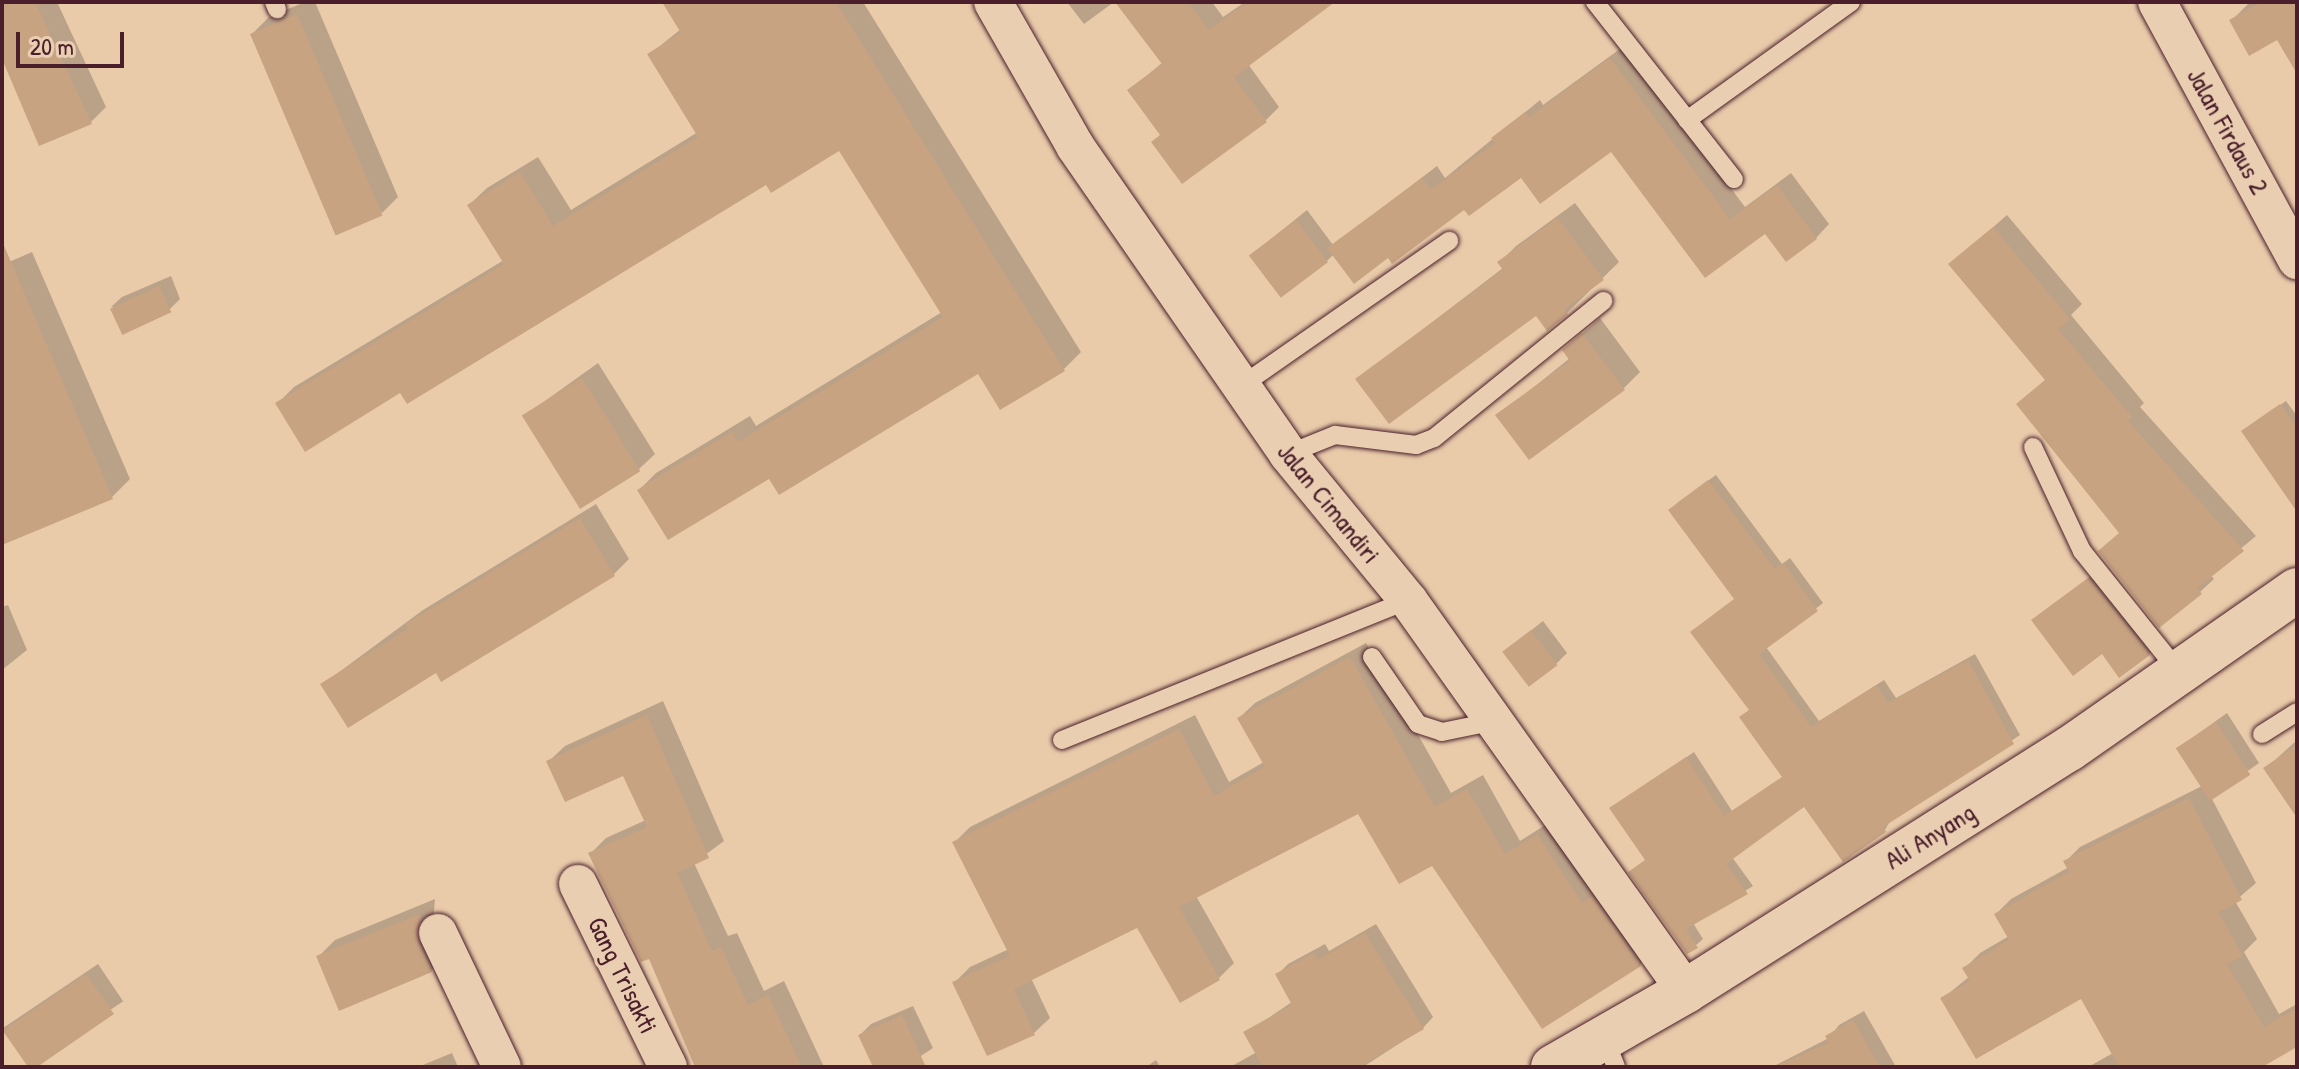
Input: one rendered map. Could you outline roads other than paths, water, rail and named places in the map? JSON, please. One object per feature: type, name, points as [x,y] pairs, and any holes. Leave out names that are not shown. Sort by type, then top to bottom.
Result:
[{"type":"street","name":"Jalan Cimandiri","points":[[993,2],[1075,146],[1288,454],[1408,600],[1491,722],[1686,991]]},
{"type":"street","name":"Jalan Firdaus 2","points":[[2157,2],[2292,237]]},
{"type":"street","name":"Ali Anyang","points":[[1553,1067],[1610,1052],[1686,991],[2069,749],[2297,590]]},
{"type":"street","name":"Gang Trisakti","points":[[578,884],[668,1067]]},
{"type":"street","points":[[438,933],[502,1067]]},
{"type":"lane","points":[[1595,2],[1734,179]]},
{"type":"lane","points":[[1687,120],[1851,2]]},
{"type":"lane","points":[[1241,386],[1449,241]]},
{"type":"lane","points":[[1288,454],[1335,435],[1416,445],[1434,438],[1603,301]]},
{"type":"lane","points":[[2033,447],[2082,551],[2170,661],[2194,662]]},
{"type":"lane","points":[[1062,740],[1408,600]]},
{"type":"lane","points":[[1372,657],[1418,724],[1442,732],[1491,722]]},
{"type":"lane","points":[[2262,734],[2297,712]]}]
